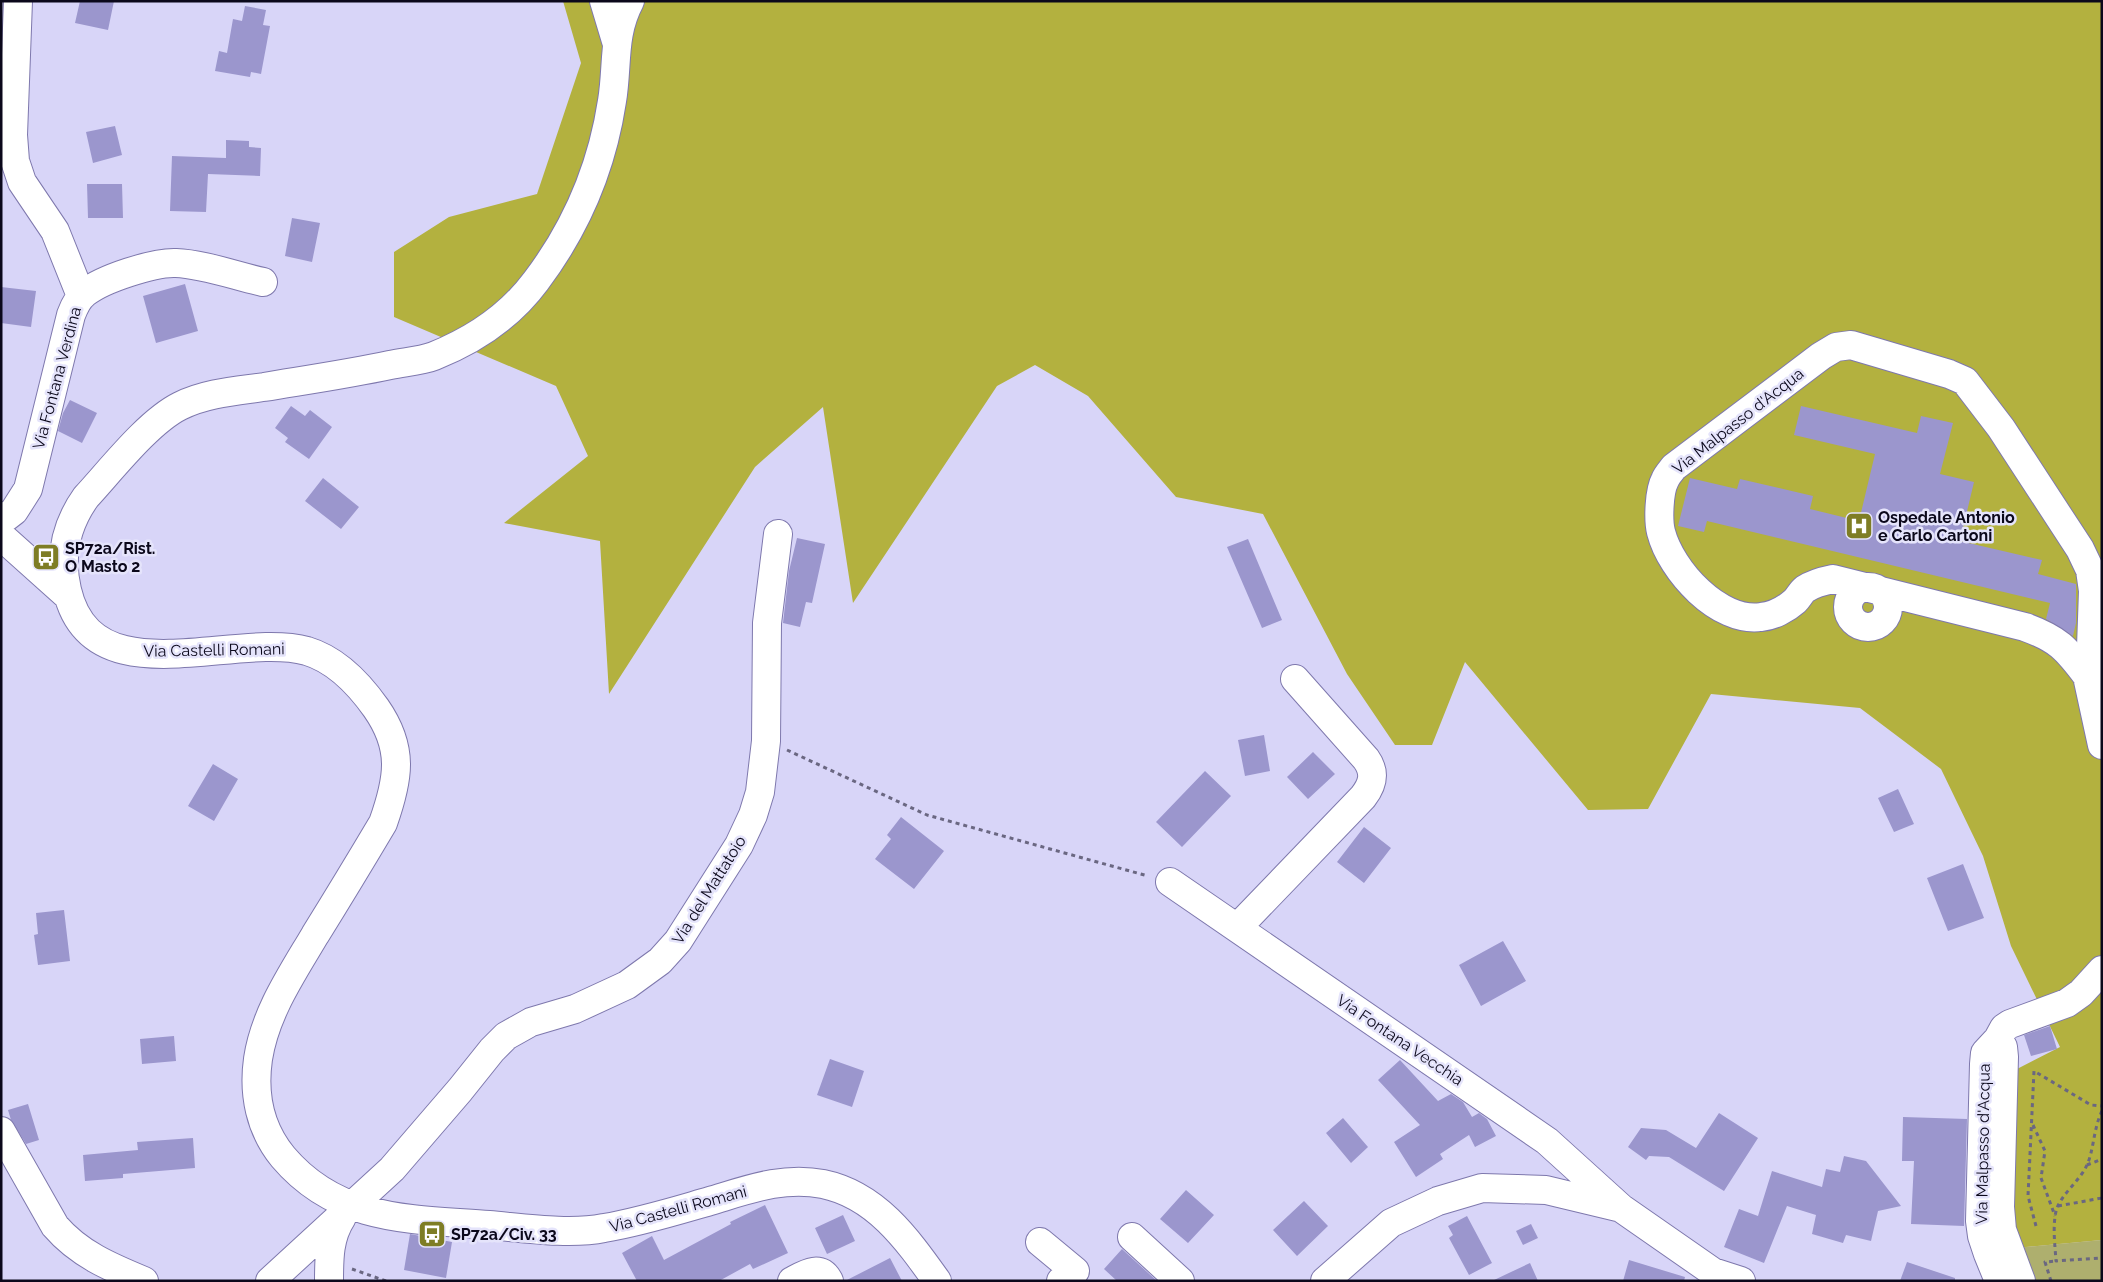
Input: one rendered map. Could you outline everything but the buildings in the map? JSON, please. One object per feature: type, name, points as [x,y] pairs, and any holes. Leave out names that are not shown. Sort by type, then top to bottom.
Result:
[{"type":"street","points":[[18,1],[13,135],[15,161],[22,182],[55,231],[81,296]]},
{"type":"street","points":[[604,1],[616,41]]},
{"type":"street","name":"Via Castelli Romani","points":[[630,1],[616,41],[613,98],[603,151],[591,184],[552,258],[534,283],[494,325],[470,340],[432,357],[354,373],[215,395],[189,402],[171,412],[149,430],[77,508],[69,529],[63,554],[62,568],[68,596],[75,616],[96,639],[110,646],[126,650],[148,654],[281,647],[322,657],[362,687],[386,722],[396,754],[396,770],[389,806],[383,823],[280,994],[263,1036],[257,1068],[257,1094],[268,1135],[278,1151],[298,1174],[313,1187],[350,1206],[377,1213],[412,1219],[554,1230],[601,1229],[659,1216],[772,1183],[810,1182],[849,1193],[883,1215],[906,1238],[936,1281]]},
{"type":"street","name":"Via Fontana Verdina","points":[[1,521],[14,510],[28,489],[71,315],[81,296],[101,283],[144,268],[163,264],[189,265],[263,282]]},
{"type":"street","name":"Via Malpasso d'Acqua","points":[[2087,676],[2063,647],[2049,636],[2025,627],[1833,579],[1818,582],[1805,589],[1795,601],[1780,611],[1762,617],[1740,617],[1720,608],[1699,592],[1682,574],[1661,532],[1660,499],[1664,480],[1674,467],[1822,356],[1843,345],[1851,345],[1949,374],[1965,381],[2001,428],[2080,549],[2090,570],[2093,591],[2091,647],[2087,676],[2102,745]]},
{"type":"street","name":"Via del Mattatoio","points":[[270,1281],[392,1169],[492,1050],[506,1036],[531,1022],[580,1007],[627,985],[648,971],[672,949],[727,866],[753,815],[762,780],[766,741],[767,623],[778,534]]},
{"type":"street","points":[[1,536],[68,596]]},
{"type":"street","points":[[1237,928],[1363,797],[1372,785],[1372,770],[1369,763],[1295,679]]},
{"type":"street","name":"Via Fontana Vecchia","points":[[1170,882],[1547,1141],[1621,1208]]},
{"type":"street","name":"Via Malpasso d'Acqua","points":[[1999,1281],[1982,1236],[1980,1204],[1985,1053],[1998,1039],[2004,1028],[2010,1024],[2067,1003],[2080,993],[2102,970]]},
{"type":"street","name":"Via Malpasso d'Acqua","points":[[1998,1039],[2003,1047],[2004,1057],[2000,1207],[2002,1230],[2021,1281]]},
{"type":"street","points":[[1,1131],[55,1226],[65,1237],[94,1258],[144,1281]]},
{"type":"street","points":[[1325,1281],[1391,1223],[1438,1201],[1482,1188],[1546,1190],[1621,1208],[1713,1272],[1741,1281]]},
{"type":"street","points":[[329,1271],[332,1237],[350,1206]]},
{"type":"street","points":[[1132,1237],[1180,1281]]},
{"type":"street","points":[[1040,1242],[1075,1271],[1061,1281]]},
{"type":"street","points":[[792,1281],[809,1272],[824,1276]]},
{"type":"path","points":[[766,741],[927,815],[1170,882]]},
{"type":"path","points":[[2036,1226],[2028,1196],[2034,1071],[2091,1105],[2102,1106]]},
{"type":"path","points":[[2056,1261],[2055,1216],[2058,1206],[2087,1166],[2097,1122],[2102,1112]]},
{"type":"path","points":[[2032,1123],[2045,1151],[2040,1178],[2055,1216]]},
{"type":"path","points":[[2087,1166],[2102,1159]]},
{"type":"path","points":[[2058,1206],[2102,1198]]},
{"type":"path","points":[[2051,1281],[2046,1262],[2102,1258]]},
{"type":"path","points":[[329,1271],[386,1281]]},
{"type":"green space","points":[[2102,1240],[2102,1281],[2030,1281],[2015,1248]]},
{"type":"shaded area","points":[[563,1],[2102,1],[2102,1240],[2015,1248],[2013,1227],[2017,1069],[2060,1047],[2011,946],[1983,856],[1941,769],[1860,708],[1711,694],[1648,809],[1588,810],[1465,662],[1432,745],[1395,745],[1347,674],[1263,514],[1176,497],[1088,396],[1035,365],[997,386],[853,603],[823,407],[755,467],[609,694],[600,541],[504,523],[588,456],[556,386],[394,317],[394,252],[449,217],[537,194],[581,63]]},
{"type":"place","name":"Ospedale Antonio e Carlo Cartoni","points":[[1859,526]]},
{"type":"place","name":"SP72a/Rist. O Masto 2","points":[[46,557]]},
{"type":"place","name":"SP72a/Civ. 33","points":[[432,1234]]}]
